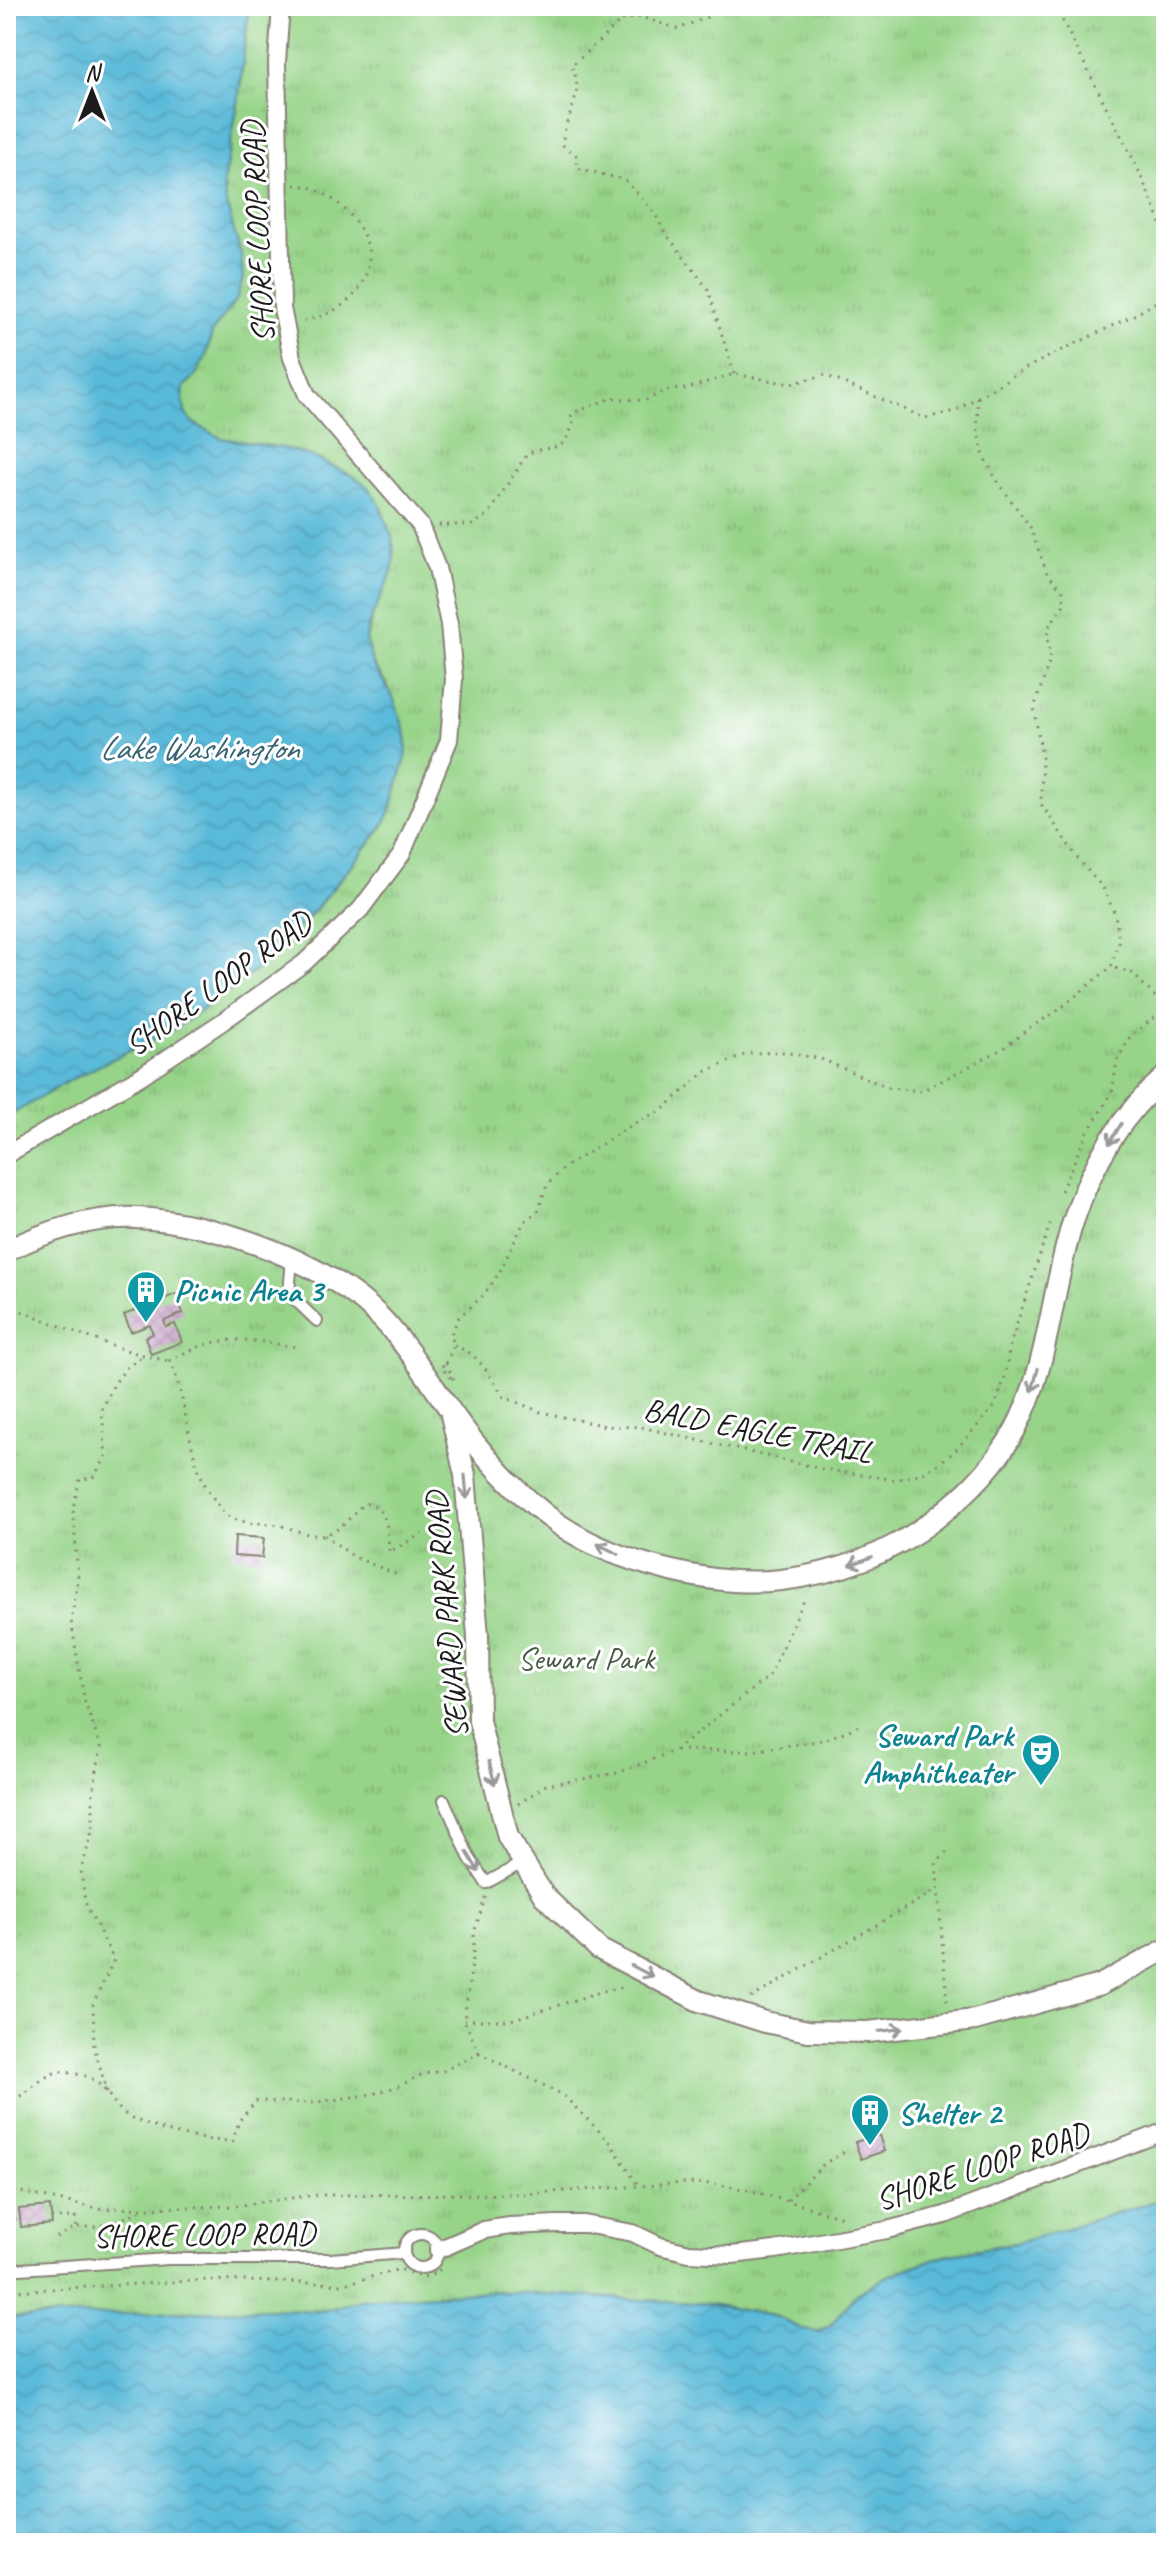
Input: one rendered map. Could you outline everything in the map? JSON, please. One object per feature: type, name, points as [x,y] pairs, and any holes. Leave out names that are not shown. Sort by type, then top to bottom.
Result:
[{"type":"street","name":"SHORE LOOP ROAD","points":[[6,1155],[141,1076],[304,963],[360,910],[402,854],[449,740],[454,679],[449,624],[437,568],[420,525],[307,395],[292,358],[282,308],[277,62],[281,6]]},
{"type":"street","name":"SEWARD PARK ROAD","points":[[6,1251],[70,1226],[135,1218],[213,1230],[292,1258],[354,1294],[382,1319],[429,1376],[450,1411],[517,1490],[562,1526],[631,1561],[698,1577],[776,1581],[803,1577],[852,1565],[892,1549],[953,1505],[997,1458],[1030,1397],[1073,1223],[1089,1181],[1118,1127],[1166,1076]]},
{"type":"street","name":"SEWARD PARK ROAD","points":[[450,1411],[465,1475],[478,1636],[479,1721],[508,1837],[544,1896],[599,1949],[699,2001],[730,2011],[808,2031],[868,2032],[975,2020],[1100,1985],[1166,1949]]},
{"type":"street","name":"SHORE LOOP ROAD","points":[[446,2247],[484,2230],[510,2226],[584,2224],[633,2233],[660,2246],[689,2253],[732,2255],[775,2250],[887,2230],[945,2215],[1166,2131]]},
{"type":"lane","points":[[292,1258],[289,1294],[317,1321]]},
{"type":"lane","points":[[444,1800],[469,1857],[486,1883],[524,1862]]},
{"type":"lane","name":"SHORE LOOP ROAD","points":[[420,2234],[430,2236],[446,2247],[436,2260],[423,2268],[412,2266],[404,2253],[409,2238],[420,2234]]},
{"type":"lane","name":"SHORE LOOP ROAD","points":[[6,2265],[20,2269],[168,2259],[331,2259],[404,2253]]},
{"type":"path","points":[[734,374],[708,289],[664,231],[654,212],[625,180],[577,168],[577,156],[563,145],[562,129],[572,114],[577,78],[571,66],[622,20],[641,17],[678,29],[735,6]]},
{"type":"path","points":[[1055,6],[1137,167],[1166,235]]},
{"type":"path","points":[[279,186],[301,185],[335,200],[362,233],[369,257],[362,283],[349,301],[334,312],[285,324]]},
{"type":"path","points":[[420,525],[472,525],[488,515],[527,454],[564,444],[569,438],[573,413],[615,398],[644,401],[667,390],[685,389],[734,374],[790,384],[825,375],[925,418],[955,411],[1008,382],[1028,367],[1166,296]]},
{"type":"path","points":[[446,1363],[454,1345],[451,1334],[459,1317],[482,1297],[499,1273],[524,1222],[538,1211],[547,1185],[565,1167],[663,1109],[705,1072],[749,1053],[783,1052],[821,1059],[889,1088],[922,1091],[986,1060],[1056,1012],[1111,967],[1119,940],[1115,914],[1103,888],[1078,859],[1041,804],[1042,757],[1034,708],[1050,660],[1047,636],[1050,625],[1065,603],[1063,591],[1047,573],[1030,527],[984,457],[978,432],[977,397]]},
{"type":"path","points":[[1060,1193],[1087,1133],[1112,1093],[1117,1061],[1131,1035],[1166,1009],[1132,973],[1111,967]]},
{"type":"path","name":"BALD EAGLE TRAIL","points":[[454,1345],[472,1354],[504,1397],[541,1412],[605,1426],[641,1427],[822,1469],[896,1480],[926,1472],[953,1453],[995,1406],[1005,1377],[1010,1345],[1052,1217]]},
{"type":"path","points":[[6,1307],[26,1311],[143,1356],[169,1361],[174,1367],[195,1465],[207,1489],[225,1513],[248,1522],[324,1535],[349,1522],[358,1509],[369,1503],[375,1505],[385,1519],[389,1552],[422,1534]]},
{"type":"path","points":[[169,1361],[219,1339],[297,1347]]},
{"type":"path","points":[[107,2092],[94,2046],[93,2004],[114,1960],[85,1902],[81,1871],[93,1828],[93,1793],[101,1747],[85,1704],[71,1620],[78,1579],[73,1508],[80,1479],[93,1478],[106,1457],[102,1409],[114,1384],[127,1367],[143,1356]]},
{"type":"path","points":[[324,1535],[354,1557],[401,1576]]},
{"type":"path","points":[[502,1811],[509,1810],[546,1785],[618,1773],[676,1750],[769,1676],[807,1599],[803,1577]]},
{"type":"path","points":[[676,1750],[753,1751],[824,1740],[861,1725]]},
{"type":"path","points":[[947,1852],[936,1863],[949,2023]]},
{"type":"path","points":[[486,1883],[474,1933],[464,2020],[479,2053],[563,2095],[610,2142],[637,2184]]},
{"type":"path","points":[[730,2011],[938,1889]]},
{"type":"path","points":[[464,2020],[511,2020],[603,1991],[661,1981]]},
{"type":"path","points":[[6,2104],[20,2099],[34,2086],[59,2072],[88,2075],[128,2117],[186,2136],[233,2141],[239,2121],[256,2101],[311,2103],[373,2094],[423,2074],[443,2071],[479,2053]]},
{"type":"path","points":[[788,2200],[825,2163],[847,2150]]},
{"type":"path","points":[[6,2189],[100,2209],[234,2206],[313,2195],[521,2194],[637,2184],[717,2184],[848,2218]]},
{"type":"path","points":[[56,2237],[76,2227],[115,2222],[148,2208]]},
{"type":"path","points":[[51,2218],[75,2217],[76,2227]]},
{"type":"path","points":[[6,2219],[20,2219]]},
{"type":"path","points":[[6,2232],[11,2239]]},
{"type":"path","points":[[15,2287],[16,2291],[208,2280],[345,2284],[400,2269],[421,2277],[430,2276],[446,2266],[446,2247]]},
{"type":"green space","name":"Seward Park","points":[[249,6],[1166,6],[1166,2198],[1021,2242],[945,2255],[890,2275],[856,2294],[831,2325],[818,2332],[804,2330],[777,2317],[710,2304],[492,2291],[361,2300],[322,2311],[276,2309],[6,2318],[6,1118],[268,961],[382,828],[390,812],[407,754],[406,734],[387,684],[372,663],[366,639],[375,607],[390,577],[393,540],[379,503],[353,476],[313,457],[287,449],[221,438],[195,424],[186,415],[182,403],[184,387],[195,376],[206,356],[212,332],[237,298],[223,183],[238,104]]},
{"type":"water","name":"Lake Washington","points":[[6,6],[249,6],[238,104],[223,183],[241,254],[243,278],[237,298],[212,332],[206,356],[195,376],[184,387],[183,403],[186,415],[195,424],[221,438],[287,449],[313,457],[353,476],[367,486],[379,503],[393,540],[394,562],[368,625],[366,639],[372,663],[393,697],[406,734],[407,754],[390,812],[382,828],[268,961],[178,1027],[70,1080],[6,1118]]},
{"type":"water","points":[[1166,2198],[1166,2543],[6,2543],[6,2318],[276,2309],[322,2311],[360,2300],[492,2291],[710,2304],[777,2317],[804,2330],[818,2332],[831,2325],[856,2294],[890,2275],[945,2255],[1021,2242]]},
{"type":"building","name":"Picnic Area 3","points":[[176,1294],[183,1313],[164,1321],[166,1327],[175,1324],[182,1342],[151,1354],[145,1337],[153,1334],[150,1325],[131,1332],[124,1315]]},
{"type":"building","points":[[235,1536],[264,1538],[262,1558],[234,1556]]},
{"type":"building","name":"Shelter 2","points":[[879,2135],[884,2151],[861,2159],[855,2142]]},
{"type":"building","points":[[50,2206],[52,2224],[21,2227],[19,2209]]},
{"type":"place","name":"Picnic Area 3","points":[[146,1324]]},
{"type":"place","name":"Seward Park Amphitheater","points":[[1041,1787]]},
{"type":"place","name":"Shelter 2","points":[[870,2147]]}]
